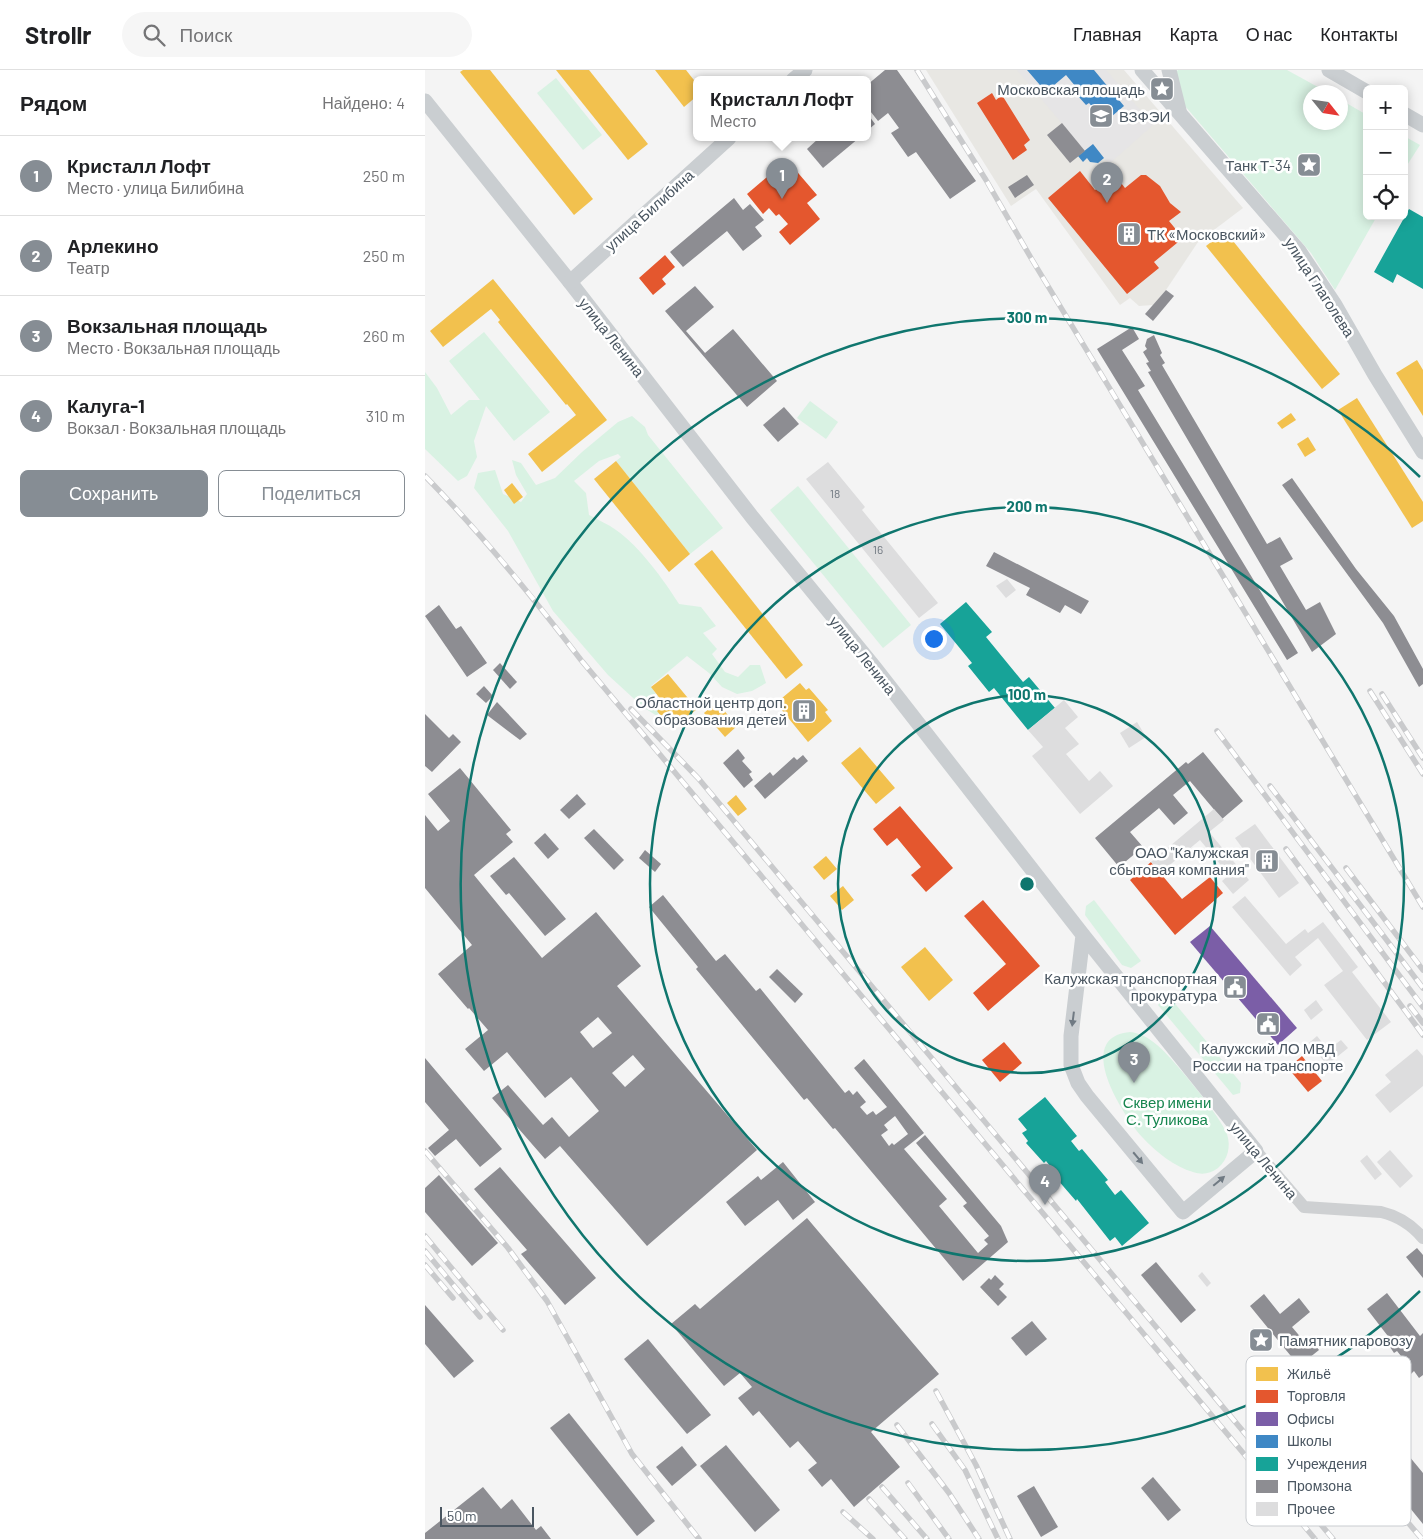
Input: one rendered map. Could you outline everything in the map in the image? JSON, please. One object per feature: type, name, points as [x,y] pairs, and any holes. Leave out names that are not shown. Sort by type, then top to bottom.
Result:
[{"type":"main road","points":[[1142,70],[1179,112]]},
{"type":"main road","points":[[1329,70],[1363,90]]},
{"type":"main road","points":[[1172,74],[1179,112]]},
{"type":"main road","name":"улица Ленина","points":[[425,101],[570,282],[744,506],[875,668],[1083,936],[1255,1151]]},
{"type":"main road","name":"улица Глаголева","points":[[1179,112],[1288,236],[1311,268],[1423,452]]},
{"type":"main road","points":[[1408,116],[1423,125]]},
{"type":"main road","name":"улица Билибина","points":[[570,282],[726,141]]},
{"type":"main road","points":[[1083,936],[1071,1036],[1071,1065],[1078,1083],[1087,1096],[1183,1212],[1255,1151]]},
{"type":"street","name":"улица Ленина","points":[[1255,1151],[1304,1207],[1390,1214],[1405,1221],[1423,1238]]},
{"type":"shaded area","points":[[926,70],[1124,70],[1243,208],[1198,242],[1166,290],[1153,305],[1139,306],[1130,298],[1120,305],[1036,189],[1011,206]]},
{"type":"shaded area","name":"ВЗФЭИ","points":[[1017,70],[1106,70],[1153,125],[1109,164],[1093,144],[1085,151]]},
{"type":"green space","points":[[1178,70],[1287,70],[1314,85],[1303,85],[1303,130],[1348,130],[1348,104],[1363,113],[1363,220],[1375,220],[1335,290],[1311,253],[1185,106],[1176,72]]},
{"type":"green space","points":[[556,78],[602,135],[583,150],[537,93]]},
{"type":"green space","points":[[1408,138],[1420,145],[1408,164]]},
{"type":"green space","points":[[484,332],[550,412],[514,441],[486,406],[474,441],[477,457],[467,476],[458,481],[425,449],[425,372],[437,388],[451,415],[469,400],[480,400],[449,361]]},
{"type":"green space","points":[[810,401],[838,422],[826,439],[797,418]]},
{"type":"green space","points":[[632,416],[645,427],[648,435],[723,528],[690,554],[616,461],[621,457],[618,454],[599,461],[574,481],[586,493],[589,515],[613,528],[634,545],[659,575],[679,604],[701,607],[716,626],[703,633],[717,649],[712,654],[725,672],[738,677],[750,665],[760,665],[766,683],[752,691],[737,694],[722,687],[709,673],[687,656],[651,686],[663,706],[657,716],[643,707],[608,675],[553,611],[508,531],[474,488],[478,473],[495,470],[503,494],[521,502],[527,494],[516,475],[512,460],[521,463],[536,485],[555,478],[618,422]]},
{"type":"green space","points":[[798,486],[911,625],[883,648],[770,510]]},
{"type":"green space","points":[[1094,900],[1141,961],[1131,968],[1122,965],[1085,915],[1086,906]]},
{"type":"green space","points":[[1164,998],[1172,1000],[1241,1083],[1240,1093],[1233,1095],[1158,1005]]},
{"type":"green space","name":"Сквер имени С. Туликова","points":[[1130,1032],[1148,1038],[1164,1052],[1195,1088],[1223,1126],[1227,1134],[1229,1148],[1224,1161],[1212,1172],[1203,1174],[1186,1170],[1160,1154],[1135,1128],[1115,1097],[1104,1062],[1105,1048],[1113,1037]]},
{"type":"building: Жильё","points":[[463,70],[490,70],[593,199],[574,215],[460,72]]},
{"type":"building: Жильё","points":[[556,70],[589,70],[648,144],[628,160]]},
{"type":"building: Жильё","points":[[655,70],[686,70],[693,79],[693,99],[684,107]]},
{"type":"building: Жильё","points":[[1225,231],[1340,374],[1322,389],[1206,246]]},
{"type":"building: Жильё","points":[[493,279],[607,420],[542,472],[528,454],[576,415],[498,322],[500,320],[491,309],[443,347],[430,331]]},
{"type":"building: Жильё","points":[[1417,360],[1423,370],[1423,416],[1396,373]]},
{"type":"building: Жильё","points":[[1357,398],[1423,502],[1423,521],[1412,528],[1338,410]]},
{"type":"building: Жильё","points":[[1291,413],[1296,420],[1282,429],[1277,423]]},
{"type":"building: Жильё","points":[[1308,437],[1316,450],[1305,457],[1297,444]]},
{"type":"building: Жильё","points":[[616,461],[690,554],[669,572],[594,479]]},
{"type":"building: Жильё","points":[[512,483],[523,497],[514,504],[504,490]]},
{"type":"building: Жильё","points":[[712,550],[803,665],[786,679],[694,564]]},
{"type":"building: Жильё","points":[[668,674],[697,709],[672,730],[657,711],[665,705],[651,687]]},
{"type":"building: Жильё","name":"Областной центр доп. образования детей","points":[[800,683],[806,690],[809,688],[828,710],[825,712],[832,721],[808,742],[776,703]]},
{"type":"building: Жильё","points":[[717,702],[737,726],[725,737],[704,713]]},
{"type":"building: Жильё","points":[[860,747],[895,788],[876,804],[841,763]]},
{"type":"building: Жильё","points":[[736,795],[747,809],[738,816],[727,803]]},
{"type":"building: Жильё","points":[[826,856],[837,869],[824,880],[813,867]]},
{"type":"building: Жильё","points":[[843,886],[854,900],[842,910],[830,896]]},
{"type":"building: Жильё","points":[[925,947],[953,980],[929,1001],[901,967]]},
{"type":"building: Торговля","points":[[992,93],[996,100],[1002,95],[1030,140],[1024,145],[1027,150],[1013,160],[977,103]]},
{"type":"building: Торговля","points":[[787,160],[817,195],[807,203],[820,219],[790,245],[779,232],[788,224],[779,214],[776,216],[769,208],[763,214],[747,194]]},
{"type":"building: Торговля","name":"ТК «Московский»","points":[[1080,171],[1095,190],[1108,180],[1114,188],[1121,183],[1125,188],[1141,175],[1146,175],[1160,186],[1170,203],[1181,212],[1169,221],[1183,238],[1154,262],[1159,268],[1127,294],[1048,198]]},
{"type":"building: Торговля","points":[[665,255],[675,267],[662,279],[666,284],[653,295],[639,278]]},
{"type":"building: Торговля","points":[[900,806],[953,868],[926,892],[911,875],[921,867],[897,838],[887,846],[873,829]]},
{"type":"building: Торговля","points":[[1151,862],[1182,899],[1210,877],[1223,893],[1175,935],[1130,880]]},
{"type":"building: Торговля","points":[[983,900],[1040,966],[988,1011],[973,993],[1006,964],[964,916]]},
{"type":"building: Торговля","points":[[1004,1042],[1022,1063],[1000,1082],[982,1060]]},
{"type":"building: Торговля","points":[[1302,1056],[1322,1081],[1308,1092],[1288,1068]]},
{"type":"building: Офисы","points":[[1210,926],[1297,1028],[1278,1045],[1190,942]]},
{"type":"building: Школы","points":[[1027,70],[1094,70],[1124,106],[1105,122],[1089,103],[1086,105],[1078,96],[1081,93],[1066,75],[1046,92]]},
{"type":"building: Школы","points":[[1093,144],[1104,158],[1098,163],[1090,162],[1087,158],[1083,162],[1078,156]]},
{"type":"building: Учреждения","points":[[1409,209],[1423,217],[1423,289],[1397,274],[1393,283],[1374,272],[1403,220],[1408,220]]},
{"type":"building: Учреждения","points":[[966,602],[992,632],[986,637],[1023,682],[1029,677],[1055,708],[1028,730],[994,688],[989,692],[968,666],[972,663],[940,624]]},
{"type":"building: Учреждения","points":[[1045,1097],[1077,1136],[1071,1141],[1079,1151],[1082,1149],[1108,1180],[1105,1182],[1115,1195],[1121,1190],[1149,1223],[1122,1246],[1115,1237],[1110,1241],[1077,1199],[1076,1201],[1057,1179],[1059,1177],[1046,1161],[1044,1163],[1026,1143],[1028,1141],[1022,1133],[1027,1130],[1018,1119]]},
{"type":"building: Промзона","points":[[885,70],[897,70],[976,181],[950,199],[916,152],[908,157],[891,133],[899,128],[888,113],[878,121],[871,112],[871,82]]},
{"type":"building: Промзона","points":[[871,118],[875,124],[871,128]]},
{"type":"building: Промзона","points":[[1062,123],[1085,151],[1070,163],[1047,135]]},
{"type":"building: Промзона","points":[[816,141],[855,141],[823,168],[807,149]]},
{"type":"building: Промзона","points":[[1027,175],[1034,185],[1015,198],[1008,187]]},
{"type":"building: Промзона","points":[[734,198],[743,210],[750,204],[764,220],[755,227],[762,236],[743,251],[727,231],[683,267],[670,252]]},
{"type":"building: Промзона","points":[[695,286],[714,307],[686,331],[705,353],[733,329],[777,381],[747,407],[665,311]]},
{"type":"building: Промзона","points":[[1166,290],[1174,296],[1153,321],[1145,314]]},
{"type":"building: Промзона","points":[[1132,327],[1139,339],[1122,350],[1145,386],[1138,390],[1298,653],[1287,660],[1097,349]]},
{"type":"building: Промзона","points":[[1154,335],[1162,353],[1160,355],[1165,363],[1162,365],[1267,544],[1280,537],[1293,559],[1280,566],[1306,610],[1320,602],[1336,634],[1312,652],[1148,372],[1151,371],[1146,363],[1149,362],[1143,352],[1147,349],[1145,346],[1147,339]]},
{"type":"building: Промзона","points":[[784,407],[799,424],[778,442],[763,425]]},
{"type":"building: Промзона","points":[[1292,478],[1356,569],[1394,616],[1423,669],[1423,684],[1419,687],[1383,623],[1282,485]]},
{"type":"building: Промзона","points":[[994,552],[1089,601],[1081,614],[1065,605],[1060,613],[1026,595],[1030,588],[986,566]]},
{"type":"building: Промзона","points":[[439,605],[456,629],[461,626],[487,663],[467,677],[425,616]]},
{"type":"building: Промзона","points":[[500,663],[517,682],[510,689],[493,670]]},
{"type":"building: Промзона","points":[[484,686],[493,696],[486,703],[476,694]]},
{"type":"building: Промзона","points":[[497,702],[527,734],[520,740],[487,715]]},
{"type":"building: Промзона","points":[[425,714],[449,738],[453,734],[461,742],[432,772],[425,766]]},
{"type":"building: Промзона","points":[[738,749],[745,758],[742,761],[752,772],[749,774],[753,780],[744,788],[723,763]]},
{"type":"building: Промзона","points":[[1203,752],[1243,801],[1222,819],[1190,781],[1173,795],[1188,813],[1174,825],[1159,808],[1130,832],[1143,847],[1119,867],[1095,838],[1186,762],[1188,764]]},
{"type":"building: Промзона","points":[[803,755],[808,761],[765,799],[754,786],[770,772],[773,776],[794,757],[797,760]]},
{"type":"building: Промзона","points":[[460,768],[511,830],[506,834],[513,842],[474,875],[542,958],[596,912],[641,966],[617,986],[757,1150],[647,1246],[560,1146],[545,1159],[492,1098],[508,1085],[543,1125],[552,1117],[569,1137],[599,1111],[571,1077],[545,1098],[507,1052],[484,1071],[465,1049],[488,1030],[438,974],[472,945],[425,888],[425,815],[438,831],[450,821],[428,794]],"holes":[[[598,1017],[612,1033],[593,1048],[580,1032]],[[633,1055],[645,1069],[625,1087],[612,1073]]]},
{"type":"building: Промзона","points":[[577,794],[586,804],[569,819],[560,810]]},
{"type":"building: Промзона","points":[[594,829],[624,860],[614,870],[584,838]]},
{"type":"building: Промзона","points":[[545,833],[559,849],[548,859],[534,843]]},
{"type":"building: Промзона","points":[[645,850],[661,864],[655,872],[639,858]]},
{"type":"building: Промзона","points":[[514,857],[566,919],[545,936],[509,893],[506,895],[490,876]]},
{"type":"building: Промзона","points":[[663,895],[716,961],[725,954],[756,991],[760,988],[845,1093],[849,1090],[853,1095],[857,1091],[866,1102],[860,1107],[867,1115],[873,1111],[876,1115],[887,1107],[854,1068],[864,1059],[924,1133],[904,1149],[947,1199],[939,1206],[978,1253],[988,1244],[984,1240],[989,1236],[963,1206],[967,1203],[916,1143],[925,1135],[1001,1226],[1008,1242],[963,1281],[835,1128],[833,1129],[807,1098],[804,1100],[696,969],[698,967],[649,907]],"holes":[[[895,1116],[908,1134],[894,1145],[892,1143],[889,1146],[881,1135],[888,1130],[884,1125]]]},
{"type":"building: Промзона","points":[[777,969],[803,994],[795,1003],[769,977]]},
{"type":"building: Промзона","points":[[425,1058],[502,1149],[480,1167],[456,1139],[435,1156],[428,1148],[449,1130],[425,1102]]},
{"type":"building: Промзона","points":[[783,1162],[815,1202],[793,1220],[778,1200],[745,1226],[726,1202],[758,1176],[761,1180]]},
{"type":"building: Промзона","points":[[500,1167],[596,1278],[565,1305],[521,1254],[527,1250],[474,1189]]},
{"type":"building: Промзона","points":[[439,1175],[498,1243],[472,1266],[425,1212],[425,1188]]},
{"type":"building: Промзона","points":[[807,1218],[939,1374],[871,1432],[900,1467],[854,1507],[831,1479],[822,1487],[808,1470],[817,1463],[798,1441],[790,1448],[759,1411],[753,1416],[738,1398],[752,1387],[740,1373],[724,1386],[671,1324],[695,1304],[700,1309]]},
{"type":"building: Промзона","points":[[1417,1248],[1423,1255],[1423,1278],[1406,1257]]},
{"type":"building: Промзона","points":[[1156,1262],[1196,1310],[1181,1323],[1141,1275]]},
{"type":"building: Промзона","points":[[995,1275],[1004,1284],[999,1289],[1007,1297],[998,1306],[980,1287]]},
{"type":"building: Промзона","points":[[1387,1293],[1420,1336],[1423,1333],[1423,1375],[1419,1378],[1414,1371],[1411,1374],[1411,1356],[1401,1356],[1397,1351],[1394,1353],[1390,1347],[1394,1344],[1367,1309]]},
{"type":"building: Промзона","points":[[1264,1294],[1280,1314],[1299,1298],[1310,1312],[1292,1327],[1303,1340],[1308,1336],[1319,1350],[1312,1356],[1291,1356],[1250,1306]]},
{"type":"building: Промзона","points":[[425,1305],[474,1361],[454,1378],[425,1344]]},
{"type":"building: Промзона","points":[[1032,1321],[1047,1339],[1026,1356],[1011,1338]]},
{"type":"building: Промзона","points":[[648,1339],[711,1415],[687,1434],[624,1359]]},
{"type":"building: Промзона","points":[[569,1413],[655,1521],[637,1536],[550,1428]]},
{"type":"building: Промзона","points":[[726,1445],[780,1510],[755,1532],[700,1466]]},
{"type":"building: Промзона","points":[[682,1446],[697,1465],[672,1486],[656,1467]]},
{"type":"building: Промзона","points":[[1411,1458],[1423,1473],[1423,1524],[1411,1509]]},
{"type":"building: Промзона","points":[[1153,1477],[1181,1510],[1168,1521],[1141,1488]]},
{"type":"building: Промзона","points":[[1034,1486],[1058,1527],[1041,1537],[1017,1496]]},
{"type":"building: Промзона","points":[[483,1487],[501,1509],[512,1499],[536,1530],[541,1526],[551,1539],[425,1539],[425,1533]]},
{"type":"building: Прочее","points":[[828,462],[865,507],[862,510],[938,603],[919,618],[806,479]]},
{"type":"building: Прочее","points":[[1007,579],[1016,590],[1006,598],[996,586]]},
{"type":"building: Прочее","points":[[1064,700],[1078,717],[1065,728],[1079,744],[1066,754],[1089,781],[1100,771],[1113,786],[1080,814],[1032,756],[1043,747],[1028,730]]},
{"type":"building: Прочее","points":[[1137,722],[1146,737],[1129,748],[1120,733]]},
{"type":"building: Прочее","points":[[1214,809],[1224,820],[1209,832],[1249,880],[1233,894],[1222,881],[1229,875],[1200,840],[1160,873],[1151,862]]},
{"type":"building: Прочее","name":"ОАО \"Калужская сбытовая компания\"","points":[[1255,824],[1299,883],[1279,898],[1235,838]]},
{"type":"building: Прочее","points":[[1245,896],[1286,944],[1305,929],[1308,933],[1323,922],[1358,967],[1352,972],[1391,1022],[1367,1040],[1324,985],[1343,971],[1318,938],[1295,957],[1302,965],[1290,976],[1232,907]]},
{"type":"building: Прочее","points":[[1316,1000],[1323,1010],[1311,1020],[1304,1010]]},
{"type":"building: Прочее","points":[[1317,1036],[1328,1050],[1341,1040],[1348,1048],[1327,1065],[1309,1043]]},
{"type":"building: Прочее","points":[[1417,1049],[1423,1056],[1423,1086],[1390,1113],[1375,1095],[1391,1082],[1385,1075]]},
{"type":"building: Прочее","points":[[1390,1150],[1413,1176],[1400,1188],[1377,1162]]},
{"type":"building: Прочее","points":[[1367,1155],[1382,1174],[1375,1180],[1360,1161]]},
{"type":"building: Прочее","points":[[1202,1272],[1211,1283],[1207,1287],[1198,1276]]},
{"type":"railway","points":[[917,70],[986,180],[1031,258],[1423,907]]},
{"type":"railway","points":[[425,476],[506,565],[581,660],[1246,1456]]},
{"type":"railway","points":[[1370,691],[1423,774]]},
{"type":"railway","points":[[1382,694],[1423,758]]},
{"type":"railway","points":[[631,709],[698,778],[1246,1435]]},
{"type":"railway","points":[[1217,731],[1423,1007]]},
{"type":"railway","points":[[1270,786],[1423,988]]},
{"type":"railway","points":[[1286,849],[1423,1035]]},
{"type":"railway","points":[[1346,868],[1423,970]]},
{"type":"railway","points":[[1410,1006],[1423,1023]]},
{"type":"railway","points":[[425,1151],[508,1248],[547,1301],[632,1454],[699,1539]]},
{"type":"railway","points":[[425,1236],[503,1330]]},
{"type":"railway","points":[[425,1251],[480,1317]]},
{"type":"railway","points":[[425,1265],[453,1298]]},
{"type":"railway","points":[[936,1391],[976,1465],[1010,1539]]},
{"type":"railway","points":[[932,1424],[965,1470],[998,1539]]},
{"type":"railway","points":[[897,1425],[949,1493],[979,1539]]},
{"type":"railway","points":[[908,1483],[949,1539]]},
{"type":"railway","points":[[882,1487],[927,1539]]},
{"type":"railway","points":[[869,1499],[905,1539]]},
{"type":"railway","points":[[843,1512],[873,1539]]},
{"type":"railway","points":[[1304,1526],[1315,1539]]},
{"type":"railway","points":[[1322,1526],[1333,1539]]},
{"type":"railway","points":[[1411,1526],[1422,1539]]},
{"type":"place","name":"Московская площадь","points":[[1162,89]]},
{"type":"place","name":"ВЗФЭИ","points":[[1101,116]]},
{"type":"place","name":"Танк Т-34","points":[[1309,165]]},
{"type":"place","name":"Кристалл Лофт","points":[[782,199]]},
{"type":"place","name":"Арлекино","points":[[1107,203]]},
{"type":"place","name":"ТК «Московский»","points":[[1129,234]]},
{"type":"place","name":"Областной центр доп. образования детей","points":[[804,711]]},
{"type":"place","name":"ОАО \"Калужская сбытовая компания\"","points":[[1267,861]]},
{"type":"place","name":"Калужская транспортная прокуратура","points":[[1235,987]]},
{"type":"place","name":"Калужский ЛО МВД России на транспорте","points":[[1268,1024]]},
{"type":"place","name":"Вокзальная площадь","points":[[1134,1083]]},
{"type":"place","name":"Калуга-1","points":[[1045,1205]]},
{"type":"place","name":"Памятник паровозу","points":[[1261,1340]]}]
